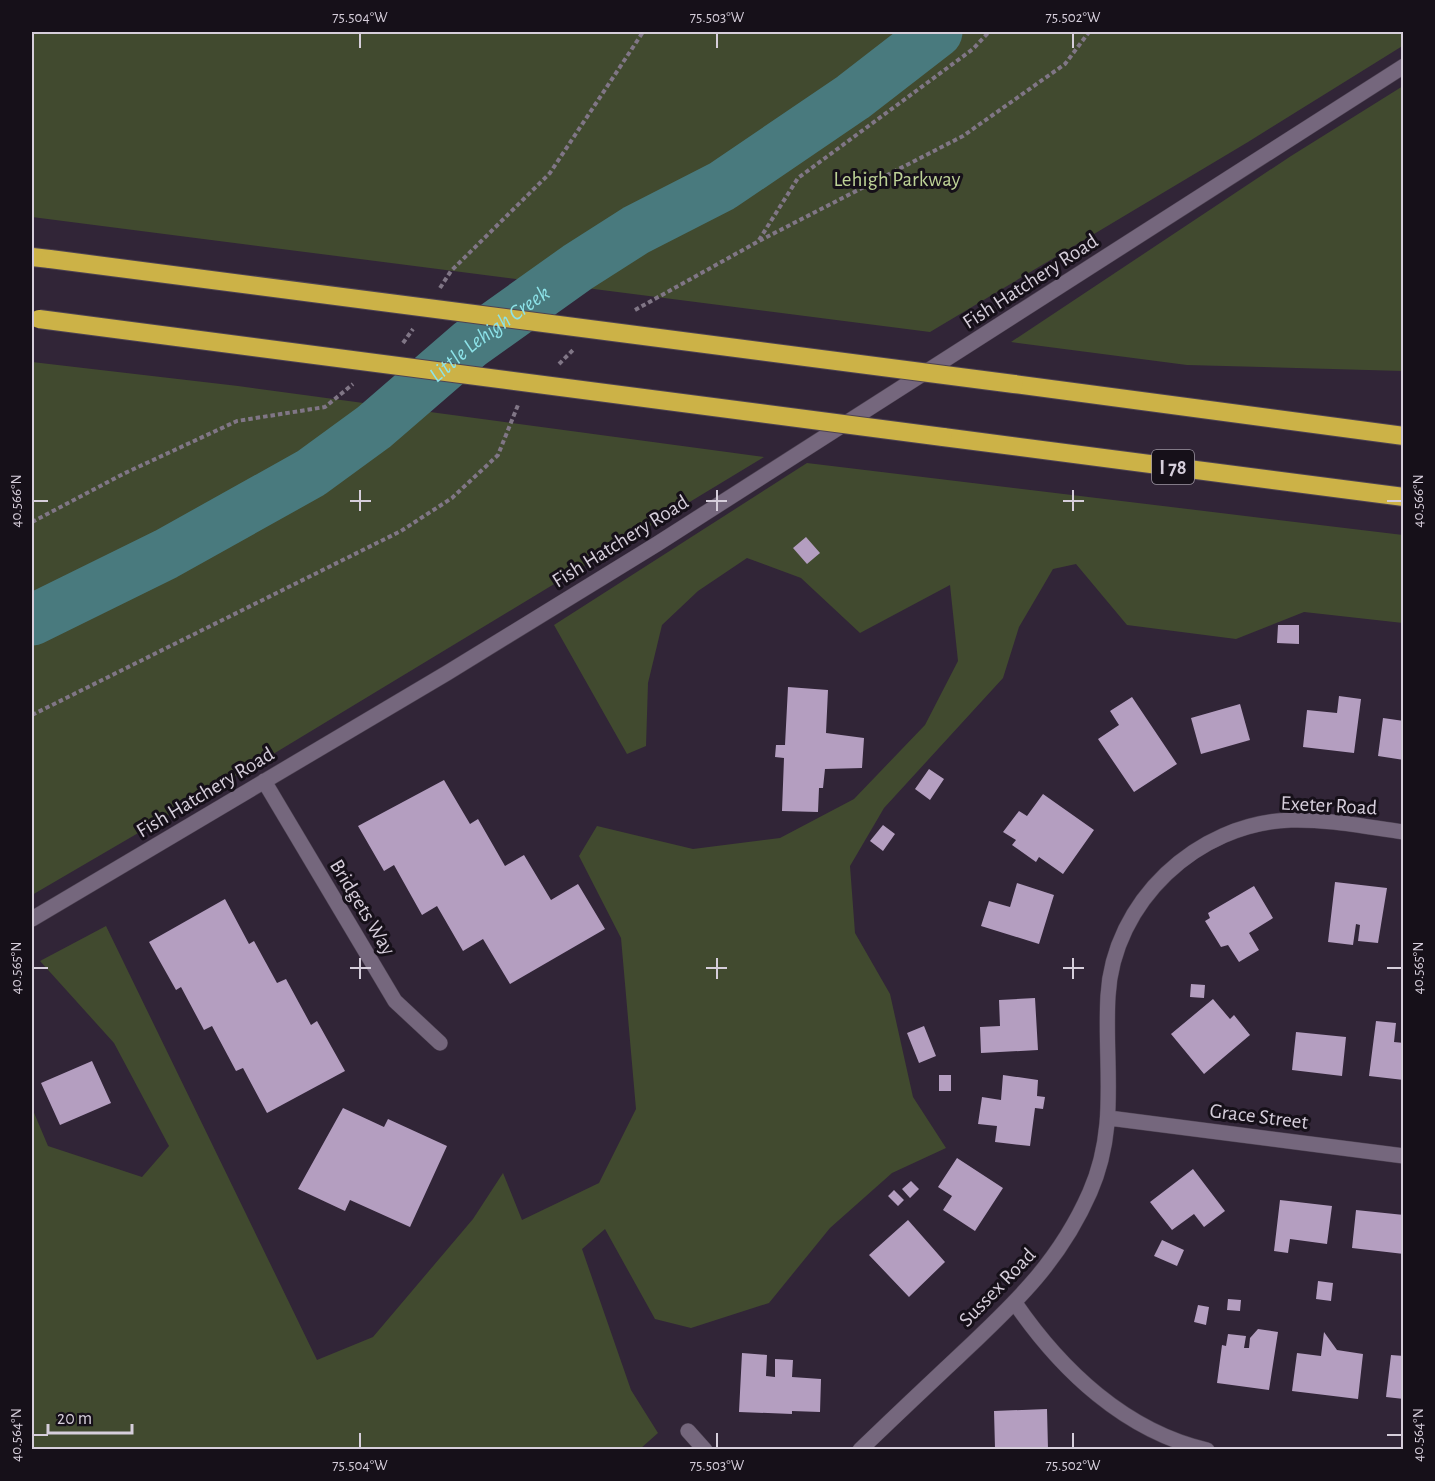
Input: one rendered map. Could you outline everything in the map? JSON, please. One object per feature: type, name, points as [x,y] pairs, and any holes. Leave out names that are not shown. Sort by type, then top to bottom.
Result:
[{"type":"highway","points":[[41,258],[1404,436]]},
{"type":"highway","name":"I 78","points":[[35,318],[1404,496]]},
{"type":"street","name":"Fish Hatchery Road","points":[[32,918],[447,673],[657,544],[1404,66]]},
{"type":"street","name":"Bridgets Way","points":[[264,781],[395,1001],[440,1043]]},
{"type":"street","name":"Exeter Road","points":[[1109,1118],[1107,995],[1113,963],[1124,932],[1144,897],[1166,873],[1192,852],[1221,836],[1252,825],[1291,820],[1404,832]]},
{"type":"street","name":"Grace Street","points":[[1109,1118],[1404,1156]]},
{"type":"street","name":"Sussex Road","points":[[860,1449],[1015,1303],[1050,1264],[1073,1228],[1091,1190],[1101,1159],[1109,1118]]},
{"type":"street","points":[[1015,1303],[1041,1341],[1073,1375],[1108,1404],[1148,1427],[1192,1446],[1207,1449]]},
{"type":"street","points":[[688,1431],[705,1449]]},
{"type":"path","points":[[759,241],[798,178],[974,49],[989,32]]},
{"type":"green space","name":"Lehigh Parkway","points":[[32,32],[1403,32],[1404,45],[1248,142],[930,332],[32,217]]},
{"type":"green space","points":[[1403,86],[1403,371],[1187,365],[1011,342],[1291,156]]},
{"type":"green space","points":[[32,362],[238,386],[764,457],[260,762],[32,895]]},
{"type":"green space","points":[[807,463],[1403,535],[1403,623],[1304,612],[1236,639],[1127,625],[1076,564],[1053,569],[1019,627],[1003,678],[884,808],[850,866],[855,933],[890,994],[913,1097],[946,1148],[892,1173],[830,1228],[769,1303],[691,1328],[655,1319],[605,1229],[582,1249],[631,1390],[658,1433],[640,1449],[32,1449],[32,1108],[48,1146],[142,1177],[169,1146],[114,1043],[40,961],[106,926],[317,1360],[373,1337],[473,1219],[503,1173],[522,1220],[599,1183],[636,1109],[621,938],[579,856],[597,826],[693,849],[780,838],[854,799],[925,725],[958,661],[950,585],[860,633],[801,578],[747,558],[698,591],[662,625],[648,683],[646,746],[627,754],[554,625]]},
{"type":"building","points":[[806,537],[820,553],[807,564],[793,548]]},
{"type":"building","points":[[1278,625],[1299,625],[1299,644],[1277,643]]},
{"type":"building","points":[[788,687],[828,690],[826,733],[864,738],[862,768],[825,769],[823,788],[819,788],[818,812],[782,811],[784,758],[775,757],[776,745],[785,745]]},
{"type":"building","points":[[1339,696],[1361,699],[1354,753],[1303,747],[1307,710],[1337,713]]},
{"type":"building","points":[[1132,697],[1177,764],[1134,792],[1098,739],[1119,725],[1110,711]]},
{"type":"building","points":[[1240,704],[1250,740],[1201,754],[1191,718]]},
{"type":"building","points":[[1383,718],[1404,721],[1404,760],[1378,756]]},
{"type":"building","points":[[929,769],[944,779],[930,800],[915,789]]},
{"type":"building","points":[[444,780],[470,824],[478,819],[505,866],[524,855],[551,900],[578,884],[605,929],[510,984],[483,939],[463,951],[437,906],[422,915],[394,865],[384,871],[358,826]]},
{"type":"building","points":[[1043,794],[1094,830],[1063,874],[1039,857],[1036,862],[1012,845],[1016,840],[1003,832],[1019,811],[1027,816]]},
{"type":"building","points":[[883,825],[895,834],[883,851],[870,841]]},
{"type":"building","points":[[1335,882],[1387,888],[1378,943],[1358,941],[1360,925],[1356,924],[1353,945],[1328,942]]},
{"type":"building","points":[[1017,883],[1054,895],[1039,944],[981,926],[989,901],[1010,907]]},
{"type":"building","points":[[1254,886],[1273,918],[1249,933],[1259,950],[1239,962],[1228,945],[1221,947],[1205,921],[1210,918],[1208,913]]},
{"type":"building","points":[[225,899],[249,944],[254,941],[277,983],[286,979],[311,1025],[317,1021],[345,1071],[267,1113],[243,1068],[236,1071],[212,1026],[204,1030],[181,987],[176,990],[149,942]]},
{"type":"building","points":[[1191,984],[1205,985],[1204,998],[1190,997]]},
{"type":"building","points":[[1035,998],[1038,1050],[981,1053],[980,1027],[1000,1026],[999,1000]]},
{"type":"building","points":[[1213,999],[1230,1019],[1234,1015],[1250,1035],[1204,1074],[1171,1034]]},
{"type":"building","points":[[1376,1021],[1396,1023],[1394,1042],[1404,1043],[1404,1080],[1369,1076]]},
{"type":"building","points":[[924,1026],[936,1056],[919,1063],[907,1033]]},
{"type":"building","points":[[1296,1032],[1346,1037],[1342,1076],[1292,1070]]},
{"type":"building","points":[[92,1061],[111,1103],[60,1125],[41,1083]]},
{"type":"building","points":[[939,1075],[951,1075],[951,1091],[939,1091]]},
{"type":"building","points":[[1003,1075],[1038,1080],[1037,1096],[1045,1097],[1043,1109],[1035,1108],[1030,1146],[995,1142],[997,1126],[978,1124],[982,1097],[1001,1100]]},
{"type":"building","points":[[343,1108],[384,1127],[388,1119],[447,1146],[410,1227],[350,1200],[345,1211],[298,1189]]},
{"type":"building","points":[[957,1158],[1003,1188],[975,1231],[943,1210],[952,1196],[938,1187]]},
{"type":"building","points":[[1193,1169],[1225,1211],[1204,1227],[1194,1214],[1172,1230],[1150,1202]]},
{"type":"building","points":[[911,1181],[919,1189],[910,1198],[902,1189]]},
{"type":"building","points":[[894,1190],[904,1200],[898,1206],[888,1196]]},
{"type":"building","points":[[1280,1200],[1332,1206],[1327,1244],[1290,1239],[1288,1253],[1274,1251]]},
{"type":"building","points":[[1356,1210],[1404,1215],[1404,1254],[1352,1248]]},
{"type":"building","points":[[908,1220],[945,1262],[909,1297],[869,1255]]},
{"type":"building","points":[[1162,1240],[1184,1250],[1177,1266],[1154,1256]]},
{"type":"building","points":[[1318,1281],[1333,1283],[1331,1301],[1316,1299]]},
{"type":"building","points":[[1228,1299],[1241,1300],[1240,1311],[1227,1310]]},
{"type":"building","points":[[1198,1305],[1209,1307],[1206,1325],[1194,1322]]},
{"type":"building","points":[[1258,1329],[1278,1332],[1269,1390],[1217,1383],[1222,1345],[1226,1346],[1228,1334],[1246,1336],[1244,1348],[1249,1348],[1250,1338]]},
{"type":"building","points":[[1324,1332],[1337,1350],[1363,1354],[1358,1399],[1292,1391],[1297,1353],[1321,1356]]},
{"type":"building","points":[[742,1353],[767,1355],[766,1376],[775,1377],[775,1359],[793,1360],[792,1377],[821,1379],[820,1412],[792,1411],[792,1414],[739,1412]]},
{"type":"building","points":[[1391,1355],[1404,1356],[1404,1399],[1386,1397]]},
{"type":"building","points":[[1047,1409],[1048,1449],[995,1448],[994,1411]]},
{"type":"waterway","name":"Little Lehigh Creek","points":[[32,620],[166,554],[311,473],[374,427],[470,344],[578,267],[636,230],[722,186],[853,97],[937,32]]}]
